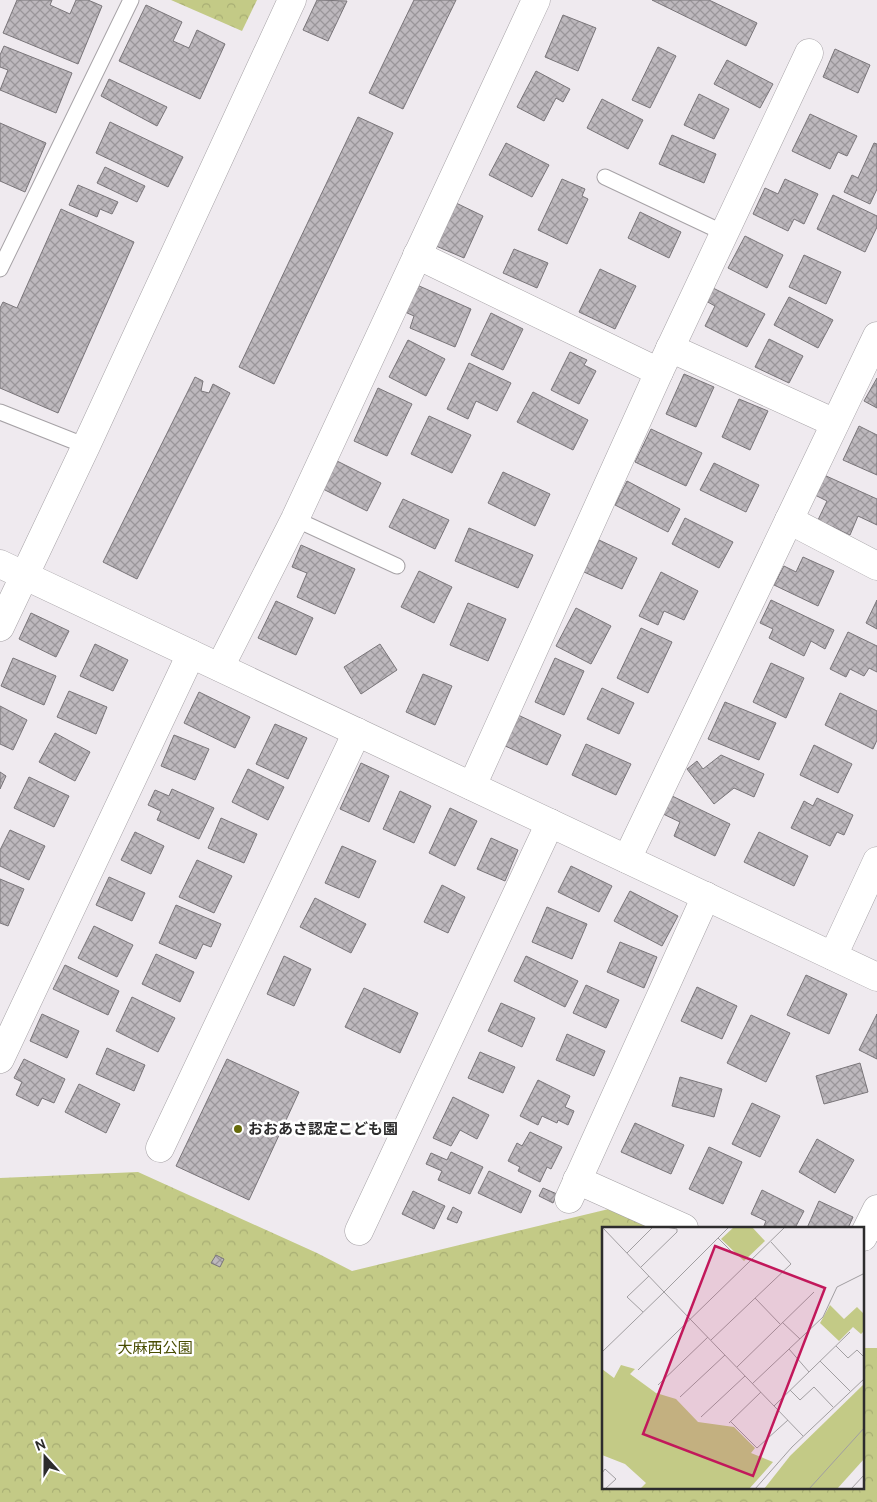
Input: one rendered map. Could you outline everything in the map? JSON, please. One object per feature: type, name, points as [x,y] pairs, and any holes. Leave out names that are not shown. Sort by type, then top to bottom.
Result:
[{"type":"street","points":[[0,627],[86,446],[292,0]]},
{"type":"street","points":[[220,668],[295,519],[536,0]]},
{"type":"street","points":[[472,786],[665,360],[809,53]]},
{"type":"street","points":[[417,255],[665,360],[836,423]]},
{"type":"street","points":[[626,859],[877,336]]},
{"type":"street","points":[[789,520],[877,566]]},
{"type":"street","points":[[0,564],[877,977]]},
{"type":"street","points":[[0,1059],[190,654]]},
{"type":"street","points":[[160,1148],[357,732]]},
{"type":"street","points":[[359,1230],[550,823]]},
{"type":"street","points":[[832,956],[877,861]]},
{"type":"street","points":[[681,1227],[573,1189],[706,896]]},
{"type":"street","points":[[864,1235],[877,1209]]},
{"type":"lane","points":[[0,268],[131,0]]},
{"type":"lane","points":[[605,177],[724,233]]},
{"type":"lane","points":[[0,412],[86,446]]},
{"type":"lane","points":[[295,519],[396,566]]},
{"type":"green space","points":[[171,0],[257,0],[242,31]]},
{"type":"green space","name":"大麻西公園","points":[[138,1172],[317,1253],[352,1271],[613,1208],[654,1227],[602,1227],[602,1490],[864,1490],[864,1348],[877,1348],[877,1502],[0,1502],[0,1178]]},
{"type":"building","points":[[17,0],[52,0],[50,5],[70,14],[76,0],[88,0],[102,6],[78,64],[3,33]]},
{"type":"building","points":[[317,0],[347,1],[328,41],[303,30]]},
{"type":"building","points":[[414,0],[456,0],[403,109],[369,93]]},
{"type":"building","points":[[652,0],[709,0],[757,23],[746,46]]},
{"type":"building","points":[[146,5],[182,22],[173,41],[189,48],[197,30],[225,44],[200,99],[119,61]]},
{"type":"building","points":[[563,15],[596,28],[578,71],[545,57]]},
{"type":"building","points":[[4,46],[72,73],[56,113],[0,90],[8,70],[0,67],[0,55]]},
{"type":"building","points":[[658,47],[676,56],[650,108],[632,100]]},
{"type":"building","points":[[835,49],[870,65],[858,93],[823,77]]},
{"type":"building","points":[[727,60],[773,84],[760,108],[714,84]]},
{"type":"building","points":[[536,71],[570,89],[563,102],[556,98],[544,121],[517,107]]},
{"type":"building","points":[[109,79],[167,107],[157,126],[101,96]]},
{"type":"building","points":[[699,94],[729,109],[714,139],[684,125]]},
{"type":"building","points":[[602,99],[643,120],[628,149],[587,128]]},
{"type":"building","points":[[810,114],[857,136],[847,156],[838,152],[830,169],[792,151]]},
{"type":"building","points":[[358,117],[393,133],[274,384],[239,367]]},
{"type":"building","points":[[110,122],[183,157],[168,187],[96,153]]},
{"type":"building","points":[[0,123],[46,143],[25,192],[0,181]]},
{"type":"building","points":[[672,135],[716,154],[704,183],[659,164]]},
{"type":"building","points":[[506,143],[549,165],[532,197],[489,175]]},
{"type":"building","points":[[874,143],[877,144],[877,189],[870,204],[844,192],[852,175],[858,178]]},
{"type":"building","points":[[105,167],[145,186],[137,202],[97,183]]},
{"type":"building","points":[[562,179],[585,189],[582,196],[588,199],[567,244],[538,230]]},
{"type":"building","points":[[785,179],[818,194],[804,224],[794,219],[788,231],[753,214],[765,188],[778,194]]},
{"type":"building","points":[[78,185],[118,202],[112,214],[100,209],[97,217],[69,205]]},
{"type":"building","points":[[833,195],[877,216],[877,227],[865,252],[817,229]]},
{"type":"building","points":[[456,203],[483,216],[464,258],[436,246]]},
{"type":"building","points":[[61,209],[134,242],[58,413],[0,388],[0,308],[3,302],[17,308]]},
{"type":"building","points":[[640,212],[681,232],[669,258],[628,238]]},
{"type":"building","points":[[745,236],[783,255],[767,288],[728,268]]},
{"type":"building","points":[[514,249],[548,263],[537,288],[503,273]]},
{"type":"building","points":[[804,255],[841,272],[826,304],[789,287]]},
{"type":"building","points":[[600,269],[636,286],[615,329],[579,312]]},
{"type":"building","points":[[417,285],[471,309],[455,347],[410,328],[414,316],[405,312]]},
{"type":"building","points":[[713,288],[765,314],[747,347],[705,326],[715,306],[706,301]]},
{"type":"building","points":[[789,297],[833,320],[818,348],[774,325]]},
{"type":"building","points":[[491,313],[523,329],[503,370],[471,355]]},
{"type":"building","points":[[769,339],[803,356],[789,383],[755,367]]},
{"type":"building","points":[[408,340],[445,359],[426,396],[389,377]]},
{"type":"building","points":[[570,352],[587,360],[584,365],[596,371],[579,404],[551,390]]},
{"type":"building","points":[[469,363],[511,383],[497,411],[476,401],[468,419],[447,409]]},
{"type":"building","points":[[684,374],[714,387],[696,427],[666,414]]},
{"type":"building","points":[[195,377],[203,381],[201,391],[209,393],[213,384],[230,393],[137,579],[103,562]]},
{"type":"building","points":[[877,378],[877,408],[864,401]]},
{"type":"building","points":[[378,388],[412,404],[387,456],[354,441]]},
{"type":"building","points":[[533,392],[588,420],[573,450],[517,422]]},
{"type":"building","points":[[739,399],[768,411],[750,450],[722,437]]},
{"type":"building","points":[[429,416],[471,435],[452,473],[411,454]]},
{"type":"building","points":[[859,426],[877,435],[877,475],[843,460]]},
{"type":"building","points":[[651,429],[702,453],[686,486],[635,462]]},
{"type":"building","points":[[337,461],[381,483],[367,511],[323,489]]},
{"type":"building","points":[[714,463],[759,485],[746,512],[700,490]]},
{"type":"building","points":[[503,472],[550,494],[535,526],[488,503]]},
{"type":"building","points":[[824,475],[877,499],[877,525],[858,516],[850,535],[818,520],[827,501],[815,495]]},
{"type":"building","points":[[627,481],[680,509],[668,532],[615,505]]},
{"type":"building","points":[[403,499],[449,520],[435,549],[389,527]]},
{"type":"building","points":[[685,518],[733,542],[719,568],[672,544]]},
{"type":"building","points":[[469,528],[533,555],[518,588],[455,561]]},
{"type":"building","points":[[599,540],[637,558],[622,589],[584,572]]},
{"type":"building","points":[[301,545],[355,569],[335,614],[297,597],[307,573],[292,567]]},
{"type":"building","points":[[803,557],[834,571],[818,606],[774,585],[784,566],[796,572]]},
{"type":"building","points":[[419,571],[452,587],[434,623],[401,607]]},
{"type":"building","points":[[661,572],[698,591],[684,620],[664,611],[658,625],[639,616]]},
{"type":"building","points":[[771,600],[834,630],[825,649],[811,641],[804,656],[769,638],[773,629],[760,623]]},
{"type":"building","points":[[877,600],[877,629],[866,623]]},
{"type":"building","points":[[276,601],[313,618],[296,655],[258,638]]},
{"type":"building","points":[[468,603],[506,619],[488,661],[450,645]]},
{"type":"building","points":[[576,608],[611,626],[591,664],[556,646]]},
{"type":"building","points":[[31,613],[69,631],[56,657],[19,639]]},
{"type":"building","points":[[641,628],[672,642],[648,693],[617,678]]},
{"type":"building","points":[[848,632],[877,646],[877,672],[869,668],[864,676],[850,669],[846,677],[830,669]]},
{"type":"building","points":[[95,644],[128,660],[113,691],[80,676]]},
{"type":"building","points":[[380,644],[397,670],[361,694],[344,667]]},
{"type":"building","points":[[13,658],[56,676],[44,705],[1,686]]},
{"type":"building","points":[[555,658],[584,671],[564,715],[535,702]]},
{"type":"building","points":[[771,663],[804,678],[786,718],[753,702]]},
{"type":"building","points":[[423,674],[452,686],[435,725],[406,712]]},
{"type":"building","points":[[602,688],[634,703],[619,734],[587,719]]},
{"type":"building","points":[[69,691],[107,707],[96,734],[57,717]]},
{"type":"building","points":[[199,692],[250,717],[235,748],[184,723]]},
{"type":"building","points":[[840,693],[877,711],[877,740],[873,749],[825,725]]},
{"type":"building","points":[[725,702],[776,723],[759,760],[708,739]]},
{"type":"building","points":[[0,706],[27,720],[13,750],[0,744]]},
{"type":"building","points":[[518,715],[561,735],[547,765],[503,745]]},
{"type":"building","points":[[275,724],[307,738],[288,779],[256,764]]},
{"type":"building","points":[[55,733],[90,752],[75,781],[39,762]]},
{"type":"building","points":[[174,735],[209,749],[195,780],[161,766]]},
{"type":"building","points":[[586,744],[631,764],[616,795],[572,775]]},
{"type":"building","points":[[814,745],[852,764],[838,793],[800,775]]},
{"type":"building","points":[[721,755],[764,774],[754,797],[734,788],[714,804],[687,769],[697,761],[703,769]]},
{"type":"building","points":[[361,763],[389,776],[369,822],[340,809]]},
{"type":"building","points":[[248,769],[284,787],[268,820],[232,802]]},
{"type":"building","points":[[0,772],[6,776],[0,789]]},
{"type":"building","points":[[29,777],[69,796],[54,827],[14,808]]},
{"type":"building","points":[[172,789],[214,808],[199,839],[157,820],[161,811],[148,805],[155,790],[169,796]]},
{"type":"building","points":[[400,791],[431,806],[414,843],[383,829]]},
{"type":"building","points":[[670,795],[730,824],[715,856],[674,836],[680,822],[661,813]]},
{"type":"building","points":[[817,798],[853,815],[844,835],[837,832],[830,846],[791,828],[804,801],[813,806]]},
{"type":"building","points":[[450,808],[477,821],[455,866],[429,853]]},
{"type":"building","points":[[221,818],[257,834],[244,863],[208,848]]},
{"type":"building","points":[[10,830],[45,846],[29,880],[0,866],[0,850]]},
{"type":"building","points":[[135,832],[164,846],[151,874],[121,860]]},
{"type":"building","points":[[759,832],[808,856],[794,886],[744,862]]},
{"type":"building","points":[[491,838],[518,850],[505,881],[477,869]]},
{"type":"building","points":[[342,846],[376,861],[359,898],[325,883]]},
{"type":"building","points":[[197,860],[232,876],[214,913],[179,897]]},
{"type":"building","points":[[571,866],[612,886],[599,912],[558,892]]},
{"type":"building","points":[[109,877],[145,893],[132,921],[96,905]]},
{"type":"building","points":[[0,879],[24,889],[8,926],[0,923]]},
{"type":"building","points":[[442,885],[465,897],[448,933],[424,922]]},
{"type":"building","points":[[630,891],[678,916],[662,946],[614,921]]},
{"type":"building","points":[[315,898],[366,924],[351,953],[300,927]]},
{"type":"building","points":[[176,905],[221,924],[211,947],[203,944],[196,959],[159,943]]},
{"type":"building","points":[[547,907],[587,924],[572,959],[532,942]]},
{"type":"building","points":[[94,926],[133,945],[117,977],[78,958]]},
{"type":"building","points":[[620,942],[657,957],[644,988],[607,972]]},
{"type":"building","points":[[156,954],[194,972],[180,1002],[142,984]]},
{"type":"building","points":[[284,956],[311,969],[294,1006],[267,994]]},
{"type":"building","points":[[526,956],[578,981],[565,1007],[514,981]]},
{"type":"building","points":[[65,965],[119,991],[108,1015],[53,989]]},
{"type":"building","points":[[806,975],[847,994],[829,1034],[787,1015]]},
{"type":"building","points":[[586,985],[619,1000],[606,1028],[573,1013]]},
{"type":"building","points":[[697,987],[737,1006],[722,1039],[681,1021]]},
{"type":"building","points":[[364,988],[418,1013],[400,1053],[345,1027]]},
{"type":"building","points":[[132,997],[175,1018],[158,1052],[116,1031]]},
{"type":"building","points":[[501,1003],[535,1018],[522,1047],[488,1031]]},
{"type":"building","points":[[42,1014],[79,1031],[67,1058],[30,1041]]},
{"type":"building","points":[[877,1014],[877,1059],[859,1050]]},
{"type":"building","points":[[751,1015],[790,1033],[766,1082],[727,1063]]},
{"type":"building","points":[[567,1034],[605,1051],[594,1076],[556,1060]]},
{"type":"building","points":[[107,1048],[145,1065],[134,1091],[96,1074]]},
{"type":"building","points":[[480,1052],[515,1067],[503,1093],[468,1078]]},
{"type":"building","points":[[24,1059],[65,1079],[54,1103],[42,1098],[38,1106],[16,1095],[22,1082],[14,1078]]},
{"type":"building","name":"おおあさ認定こども園","points":[[227,1059],[299,1092],[249,1200],[176,1166]]},
{"type":"building","points":[[860,1063],[868,1092],[824,1104],[816,1076]]},
{"type":"building","points":[[680,1077],[722,1089],[714,1117],[672,1106]]},
{"type":"building","points":[[538,1080],[570,1096],[565,1107],[574,1111],[568,1125],[558,1120],[557,1123],[542,1116],[538,1125],[520,1116]]},
{"type":"building","points":[[79,1084],[120,1104],[106,1133],[65,1112]]},
{"type":"building","points":[[453,1097],[489,1115],[477,1139],[460,1130],[451,1146],[433,1138]]},
{"type":"building","points":[[752,1103],[780,1116],[760,1157],[732,1144]]},
{"type":"building","points":[[635,1123],[684,1145],[671,1174],[621,1152]]},
{"type":"building","points":[[530,1132],[562,1147],[551,1169],[547,1167],[540,1182],[518,1171],[520,1167],[508,1161],[517,1143],[522,1146]]},
{"type":"building","points":[[817,1139],[854,1160],[835,1193],[799,1172]]},
{"type":"building","points":[[709,1147],[742,1162],[723,1204],[689,1189]]},
{"type":"building","points":[[451,1152],[483,1167],[470,1194],[438,1180],[442,1171],[426,1164],[431,1153],[447,1160]]},
{"type":"building","points":[[489,1171],[531,1191],[521,1213],[478,1193]]},
{"type":"building","points":[[543,1188],[557,1194],[553,1203],[539,1196]]},
{"type":"building","points":[[762,1190],[804,1211],[796,1227],[763,1227],[766,1221],[751,1214]]},
{"type":"building","points":[[413,1191],[445,1206],[434,1229],[402,1214]]},
{"type":"building","points":[[819,1201],[853,1217],[848,1227],[807,1227]]},
{"type":"building","points":[[453,1207],[462,1212],[457,1223],[447,1219]]},
{"type":"building","points":[[216,1255],[224,1259],[220,1267],[211,1263]]},
{"type":"place","name":"おおあさ認定こども園","points":[[238,1129]]}]
